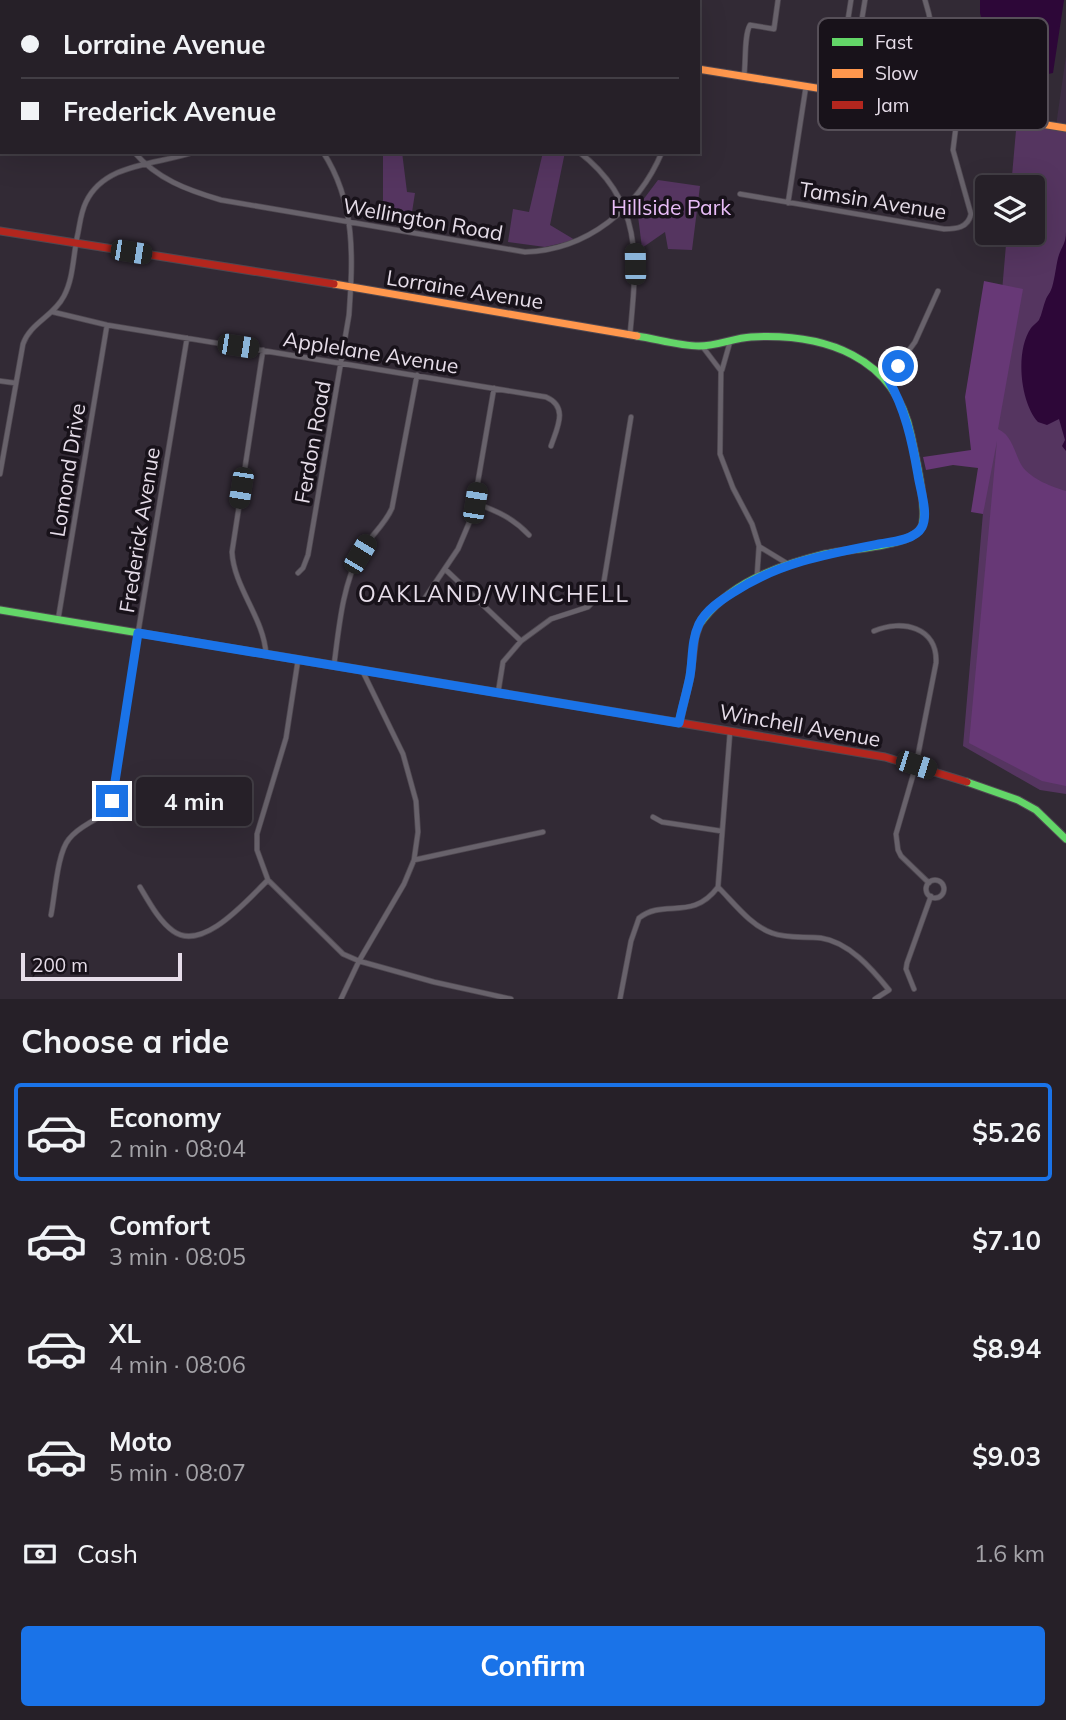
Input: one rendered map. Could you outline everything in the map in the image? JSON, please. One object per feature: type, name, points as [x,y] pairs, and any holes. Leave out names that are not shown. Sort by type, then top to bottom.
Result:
[{"type":"street","points":[[744,76],[747,50],[745,33],[750,25],[774,29],[778,0]]},
{"type":"street","points":[[847,18],[851,0]]},
{"type":"street","points":[[863,18],[865,0]]},
{"type":"street","points":[[925,0],[929,18]]},
{"type":"street","points":[[700,69],[818,87]]},
{"type":"street","points":[[789,203],[806,85]]},
{"type":"street","points":[[1048,125],[1066,128]]},
{"type":"street","name":"Tamsin Avenue","points":[[740,194],[944,229],[963,226],[969,221],[971,214],[953,150],[956,130]]},
{"type":"street","name":"Wellington Road","points":[[136,154],[173,184],[211,197],[510,250],[538,252],[562,248],[583,240],[624,209],[642,187],[661,154]]},
{"type":"street","points":[[0,474],[25,339],[32,329],[53,312],[68,286],[82,212],[90,195],[120,172],[186,154]]},
{"type":"street","name":"Ferdon Road","points":[[298,573],[306,563],[308,555],[349,315],[351,288],[351,222],[343,192],[324,154]]},
{"type":"street","points":[[581,154],[609,181],[618,194],[631,227],[635,250],[630,334]]},
{"type":"street","name":"Lorraine Avenue","points":[[0,231],[702,346],[731,339],[780,337],[820,344],[861,359],[888,379],[902,404],[924,512],[922,527],[918,532],[899,541],[825,554],[789,564]]},
{"type":"street","points":[[888,379],[915,342],[938,291]]},
{"type":"street","name":"Applelane Avenue","points":[[53,312],[107,325],[547,397],[557,404],[561,415],[551,446]]},
{"type":"street","name":"Lomond Drive","points":[[58,620],[107,325]]},
{"type":"street","name":"Frederick Avenue","points":[[51,915],[62,855],[68,840],[105,813],[112,801],[187,338]]},
{"type":"street","points":[[731,339],[721,371],[720,454],[733,488],[752,524],[759,546],[757,576]]},
{"type":"street","points":[[702,346],[721,371]]},
{"type":"street","points":[[263,350],[232,552],[234,566],[265,641],[266,654]]},
{"type":"street","points":[[334,665],[340,621],[351,575],[367,542],[392,509],[417,375]]},
{"type":"street","points":[[0,381],[15,383]]},
{"type":"street","points":[[425,598],[446,570],[469,526],[494,388]]},
{"type":"street","points":[[498,693],[503,662],[522,641],[551,619],[588,607],[602,593],[631,417]]},
{"type":"street","points":[[475,503],[503,514],[529,535]]},
{"type":"street","points":[[759,546],[789,564]]},
{"type":"street","points":[[679,723],[691,673],[692,648],[699,624],[722,599],[757,576],[789,564]]},
{"type":"street","points":[[446,570],[522,641]]},
{"type":"street","name":"Winchell Avenue","points":[[0,611],[884,757],[1010,796],[1036,810],[1066,839]]},
{"type":"street","points":[[874,631],[891,626],[916,629],[927,636],[935,648],[936,663],[916,765],[905,798],[896,842],[904,860],[929,883]]},
{"type":"street","points":[[298,660],[286,738],[256,843],[268,880],[343,954],[434,982],[511,999]]},
{"type":"street","points":[[341,999],[359,961],[404,884],[414,860],[418,819],[403,754],[362,670]]},
{"type":"street","points":[[620,999],[631,942],[639,918],[650,912],[699,905],[711,897],[718,887],[730,731]]},
{"type":"street","points":[[653,817],[662,822],[721,831]]},
{"type":"street","points":[[414,860],[543,832]]},
{"type":"street","points":[[140,887],[169,927],[176,933],[190,937],[219,925],[268,880]]},
{"type":"street","points":[[929,883],[938,881],[943,887],[942,895],[931,896]]},
{"type":"street","points":[[915,989],[906,969],[931,896],[927,889],[929,883]]},
{"type":"street","points":[[718,887],[753,921],[771,933],[822,938],[857,955],[889,990],[875,999]]},
{"type":"shaded area","points":[[980,0],[1064,0],[1053,73],[1048,74],[1048,18],[981,18]]},
{"type":"shaded area","points":[[1066,56],[1066,128],[1056,126]]},
{"type":"shaded area","points":[[1066,232],[1066,451],[1062,446],[1065,440],[1059,419],[1047,425],[1038,422],[1032,413],[1024,390],[1021,363],[1026,338],[1039,320],[1052,287]]},
{"type":"shaded area","points":[[984,281],[1023,289],[998,429],[1010,440],[1026,471],[1042,482],[1066,491],[1066,786],[1042,781],[969,743],[997,441],[983,514],[971,512],[978,468],[953,465],[926,470],[923,457],[971,450],[965,397]]},
{"type":"green space","points":[[1048,124],[1066,127],[1066,794],[1040,790],[963,746],[1006,245],[1045,245],[1045,175],[1012,175],[1016,130],[1048,130]]},
{"type":"green space","points":[[383,154],[402,154],[407,192],[415,193],[410,225],[383,220]]},
{"type":"green space","points":[[543,154],[565,154],[550,225],[575,240],[545,247],[508,242],[513,209],[529,212]]},
{"type":"green space","name":"Hillside Park","points":[[658,180],[700,186],[692,250],[668,249],[665,232],[642,248],[637,208]]},
{"type":"traffic: fast","points":[[637,336],[691,346],[712,345],[751,337],[778,337],[829,345],[873,368],[890,386],[903,408],[913,444],[923,510],[921,528],[915,534],[892,543],[825,554],[789,564],[755,578],[724,598],[699,625]]},
{"type":"traffic: fast","points":[[0,610],[633,715]]},
{"type":"traffic: fast","points":[[967,782],[1018,800],[1036,810],[1066,839]]},
{"type":"traffic: slow","points":[[700,69],[818,88]]},
{"type":"traffic: slow","points":[[1048,125],[1066,128]]},
{"type":"traffic: slow","points":[[334,284],[637,336]]},
{"type":"traffic: jam","points":[[0,231],[334,284]]},
{"type":"traffic: jam","points":[[679,723],[699,625]]},
{"type":"traffic: jam","points":[[633,715],[885,757],[967,782]]},
{"type":"district","name":"OAKLAND/WINCHELL","points":[[494,593]]},
{"type":"route","points":[[112,801],[138,633],[679,723],[691,673],[692,648],[699,624],[722,599],[757,576],[785,565],[815,556],[899,541],[918,532],[922,527],[924,512],[912,445],[902,404],[888,379],[898,366]]}]
